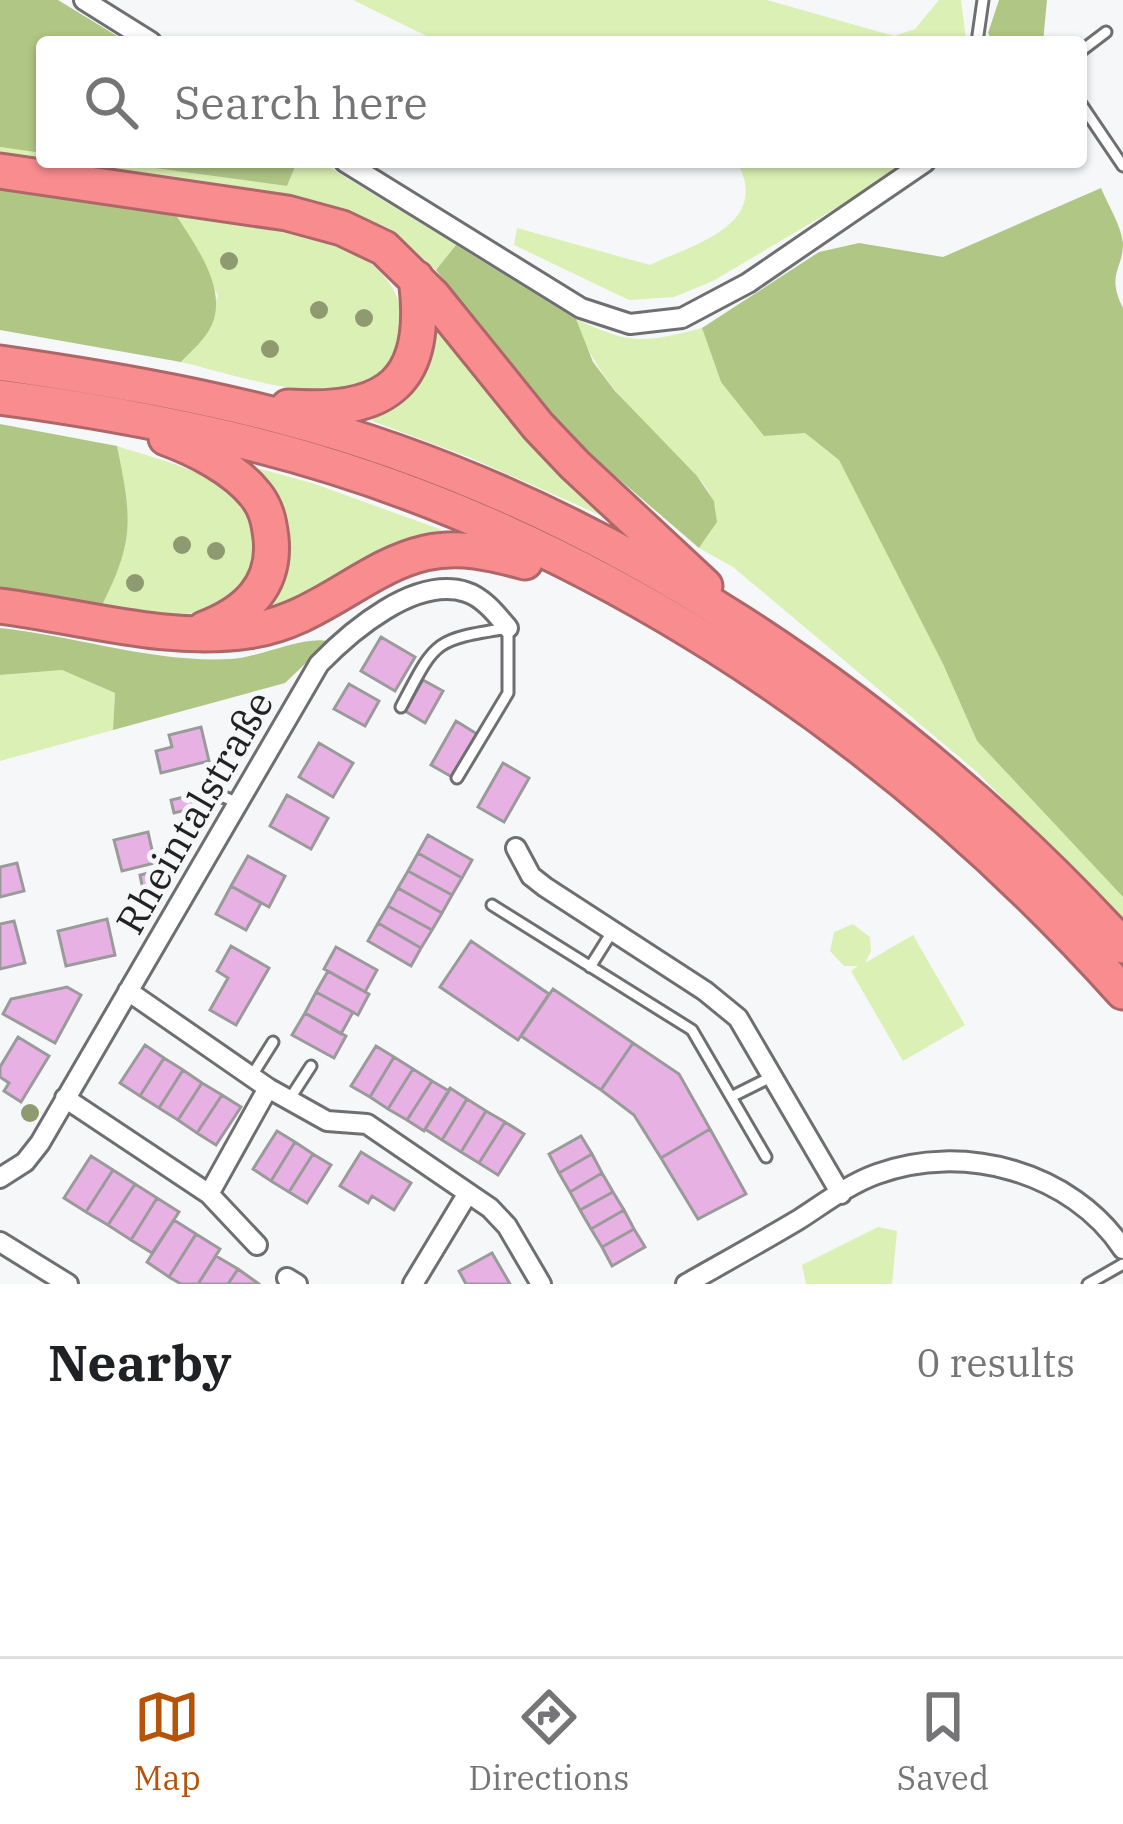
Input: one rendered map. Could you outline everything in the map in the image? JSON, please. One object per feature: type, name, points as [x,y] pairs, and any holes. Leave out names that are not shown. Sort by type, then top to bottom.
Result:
[{"type":"highway","points":[[0,171],[318,220],[384,248],[416,278],[538,426],[744,626]]},
{"type":"highway","points":[[0,363],[189,395],[311,409],[350,406],[382,394],[414,358],[420,306],[416,278]]},
{"type":"highway","points":[[189,395],[290,419],[416,461],[505,497],[676,583],[856,704],[950,778],[1040,860],[1123,946]]},
{"type":"highway","points":[[0,397],[226,437],[381,484],[537,549],[640,601],[785,692],[920,794],[1032,897],[1123,992]]},
{"type":"highway","points":[[97,412],[185,445],[240,479],[266,509],[272,550],[266,580],[230,620],[198,632]]},
{"type":"highway","points":[[0,606],[151,629],[247,632],[301,617],[404,560],[446,550],[488,552],[640,601]]},
{"type":"street","points":[[84,0],[142,36]]},
{"type":"street","points":[[355,168],[581,308],[630,324],[682,318],[748,284],[916,168]]},
{"type":"street","name":"Rheintalstraße","points":[[0,1178],[25,1162],[65,1098],[319,664],[386,609],[442,590],[466,592],[508,628]]},
{"type":"street","points":[[516,848],[531,876],[729,1010],[841,1194]]},
{"type":"street","points":[[128,991],[289,1100],[327,1121],[367,1124],[468,1193],[507,1226],[541,1284]]},
{"type":"street","points":[[209,1194],[260,1082]]},
{"type":"street","points":[[65,1098],[209,1194],[257,1245]]},
{"type":"street","points":[[686,1284],[875,1174],[952,1161],[988,1164],[1052,1186],[1101,1222],[1123,1249]]},
{"type":"street","points":[[413,1284],[468,1193]]},
{"type":"street","points":[[0,1242],[68,1284]]},
{"type":"lane","points":[[978,36],[983,0]]},
{"type":"lane","points":[[1087,46],[1106,32]]},
{"type":"lane","points":[[1087,113],[1123,166]]},
{"type":"lane","points":[[401,707],[427,658],[442,642],[508,628],[508,692],[457,778]]},
{"type":"lane","points":[[198,800],[224,797],[238,803]]},
{"type":"lane","points":[[492,904],[692,1030],[766,1157]]},
{"type":"lane","points":[[590,967],[612,932]]},
{"type":"lane","points":[[260,1082],[273,1042]]},
{"type":"lane","points":[[289,1100],[311,1066]]},
{"type":"lane","points":[[731,1096],[771,1077]]},
{"type":"lane","points":[[1088,1284],[1123,1264]]},
{"type":"green space","points":[[0,0],[58,0],[117,36],[36,36],[36,152],[0,147]]},
{"type":"green space","points":[[353,0],[767,0],[894,36],[427,36]]},
{"type":"green space","points":[[939,0],[961,0],[966,36],[894,36],[915,29]]},
{"type":"green space","points":[[999,0],[1047,0],[1044,36],[988,33]]},
{"type":"green space","points":[[0,147],[36,152],[36,163],[0,158]]},
{"type":"green space","points":[[76,168],[154,168],[287,186],[294,168],[331,168],[456,245],[436,270],[389,228],[339,208],[287,196]]},
{"type":"green space","points":[[154,168],[294,168],[287,186]]},
{"type":"green space","points":[[739,168],[897,168],[713,281],[674,297],[629,300],[514,245],[517,228],[650,265],[723,229],[744,202]]},
{"type":"green space","points":[[0,186],[176,215],[214,287],[214,317],[205,336],[181,362],[0,330]]},
{"type":"green space","points":[[1101,188],[1123,243],[1116,280],[1123,308],[1123,897],[977,741],[839,460],[805,433],[764,436],[721,382],[702,328],[819,252],[859,243],[943,257]]},
{"type":"green space","points":[[182,211],[291,230],[362,257],[380,271],[398,300],[402,322],[396,357],[377,379],[350,389],[316,390],[181,362],[218,296],[176,215]]},
{"type":"green space","points":[[456,245],[576,319],[593,362],[714,501],[717,522],[699,548],[570,437],[537,401],[436,270]]},
{"type":"green space","points":[[435,319],[611,515],[609,519],[471,458],[372,421],[430,354]]},
{"type":"green space","points":[[576,319],[638,339],[702,328],[721,382],[805,433],[839,460],[977,741],[1123,897],[1123,922],[977,772],[733,567],[699,548],[716,518],[709,491],[617,392],[593,358]]},
{"type":"green space","points":[[0,424],[117,446],[127,529],[120,564],[101,607],[0,589]]},
{"type":"green space","points":[[117,446],[203,476],[240,503],[253,530],[254,563],[250,576],[231,597],[189,614],[101,607],[120,564],[127,529]]},
{"type":"green space","points":[[253,467],[442,530],[373,555],[296,606],[259,615],[285,572],[290,539],[283,507],[252,472]]},
{"type":"green space","points":[[0,628],[201,659],[230,659],[306,641],[329,641],[285,683],[113,730],[115,693],[62,670],[0,675]]},
{"type":"green space","points":[[62,670],[115,693],[113,730],[0,761],[0,675]]},
{"type":"green space","points":[[853,924],[870,937],[871,951],[865,963],[913,935],[965,1025],[903,1061],[851,971],[858,966],[844,966],[830,951],[834,932]]},
{"type":"green space","points":[[878,1227],[897,1231],[892,1284],[806,1284],[802,1265]]},
{"type":"building","points":[[381,637],[415,657],[395,691],[361,671]]},
{"type":"building","points":[[423,680],[443,691],[425,723],[405,711]]},
{"type":"building","points":[[349,684],[379,701],[365,726],[334,709]]},
{"type":"building","points":[[456,721],[477,734],[452,777],[431,765]]},
{"type":"building","points":[[201,727],[209,761],[161,773],[156,751],[172,747],[169,735]]},
{"type":"building","points":[[319,743],[353,763],[333,797],[299,777]]},
{"type":"building","points":[[503,763],[529,778],[504,822],[478,807]]},
{"type":"building","points":[[192,795],[195,808],[174,813],[171,800]]},
{"type":"building","points":[[287,795],[328,818],[311,849],[270,826]]},
{"type":"building","points":[[148,832],[155,863],[122,871],[114,840]]},
{"type":"building","points":[[428,835],[472,860],[462,878],[418,853]]},
{"type":"building","points":[[418,853],[462,878],[452,895],[408,871]]},
{"type":"building","points":[[248,856],[285,876],[269,907],[231,886]]},
{"type":"building","points":[[17,863],[24,891],[0,897],[0,867]]},
{"type":"building","points":[[164,869],[163,891],[144,895],[140,875]]},
{"type":"building","points":[[408,871],[452,895],[442,913],[398,888]]},
{"type":"building","points":[[231,886],[261,903],[246,930],[216,914]]},
{"type":"building","points":[[398,888],[442,913],[432,930],[388,906]]},
{"type":"building","points":[[388,906],[432,930],[421,948],[378,923]]},
{"type":"building","points":[[107,919],[115,955],[66,966],[58,931]]},
{"type":"building","points":[[14,921],[25,963],[0,969],[0,924]]},
{"type":"building","points":[[378,923],[421,948],[411,966],[368,941]]},
{"type":"building","points":[[471,941],[549,994],[518,1040],[440,987]]},
{"type":"building","points":[[231,946],[269,968],[236,1025],[210,1010],[228,978],[217,971]]},
{"type":"building","points":[[336,947],[377,970],[365,992],[324,969]]},
{"type":"building","points":[[328,971],[369,994],[358,1015],[316,992]]},
{"type":"building","points":[[67,987],[81,995],[55,1043],[3,1014],[11,999]]},
{"type":"building","points":[[553,989],[633,1043],[601,1090],[521,1036]]},
{"type":"building","points":[[316,992],[353,1012],[341,1034],[305,1013]]},
{"type":"building","points":[[305,1013],[346,1036],[334,1058],[292,1035]]},
{"type":"building","points":[[18,1037],[49,1056],[21,1102],[4,1091],[9,1083],[0,1077],[0,1067]]},
{"type":"building","points":[[633,1043],[679,1074],[710,1129],[661,1158],[634,1115],[601,1090]]},
{"type":"building","points":[[145,1045],[164,1058],[140,1096],[120,1083]]},
{"type":"building","points":[[376,1046],[394,1057],[370,1097],[351,1086]]},
{"type":"building","points":[[394,1057],[413,1069],[388,1109],[370,1097]]},
{"type":"building","points":[[164,1058],[183,1070],[159,1108],[140,1096]]},
{"type":"building","points":[[413,1069],[432,1081],[407,1120],[388,1109]]},
{"type":"building","points":[[183,1070],[202,1083],[178,1120],[159,1108]]},
{"type":"building","points":[[432,1081],[449,1091],[424,1131],[407,1120]]},
{"type":"building","points":[[202,1083],[222,1095],[197,1133],[178,1120]]},
{"type":"building","points":[[450,1088],[467,1099],[442,1140],[425,1129]]},
{"type":"building","points":[[222,1095],[241,1107],[216,1145],[197,1133]]},
{"type":"building","points":[[467,1099],[486,1111],[461,1152],[442,1140]]},
{"type":"building","points":[[486,1111],[505,1122],[479,1163],[461,1152]]},
{"type":"building","points":[[505,1122],[524,1134],[498,1175],[479,1163]]},
{"type":"building","points":[[710,1129],[746,1194],[698,1219],[661,1158]]},
{"type":"building","points":[[277,1131],[295,1142],[271,1181],[253,1169]]},
{"type":"building","points":[[581,1136],[592,1154],[559,1173],[549,1154]]},
{"type":"building","points":[[295,1142],[313,1154],[289,1192],[271,1181]]},
{"type":"building","points":[[361,1152],[411,1183],[394,1210],[372,1196],[368,1203],[340,1186]]},
{"type":"building","points":[[313,1154],[331,1165],[307,1203],[289,1192]]},
{"type":"building","points":[[592,1154],[602,1173],[570,1192],[559,1173]]},
{"type":"building","points":[[91,1156],[113,1170],[86,1212],[64,1198]]},
{"type":"building","points":[[113,1170],[135,1184],[108,1225],[86,1212]]},
{"type":"building","points":[[602,1173],[613,1192],[580,1210],[570,1192]]},
{"type":"building","points":[[135,1184],[157,1198],[131,1240],[108,1225]]},
{"type":"building","points":[[613,1192],[624,1210],[591,1229],[580,1210]]},
{"type":"building","points":[[157,1198],[179,1212],[152,1253],[131,1240]]},
{"type":"building","points":[[624,1210],[634,1229],[602,1247],[591,1229]]},
{"type":"building","points":[[174,1220],[196,1234],[169,1277],[147,1262]]},
{"type":"building","points":[[634,1229],[645,1247],[612,1266],[602,1247]]},
{"type":"building","points":[[196,1234],[220,1249],[198,1284],[181,1284],[169,1277]]},
{"type":"building","points":[[492,1253],[510,1284],[466,1284],[459,1271]]},
{"type":"building","points":[[216,1256],[238,1269],[228,1284],[198,1284]]},
{"type":"building","points":[[238,1269],[259,1284],[228,1284]]}]
